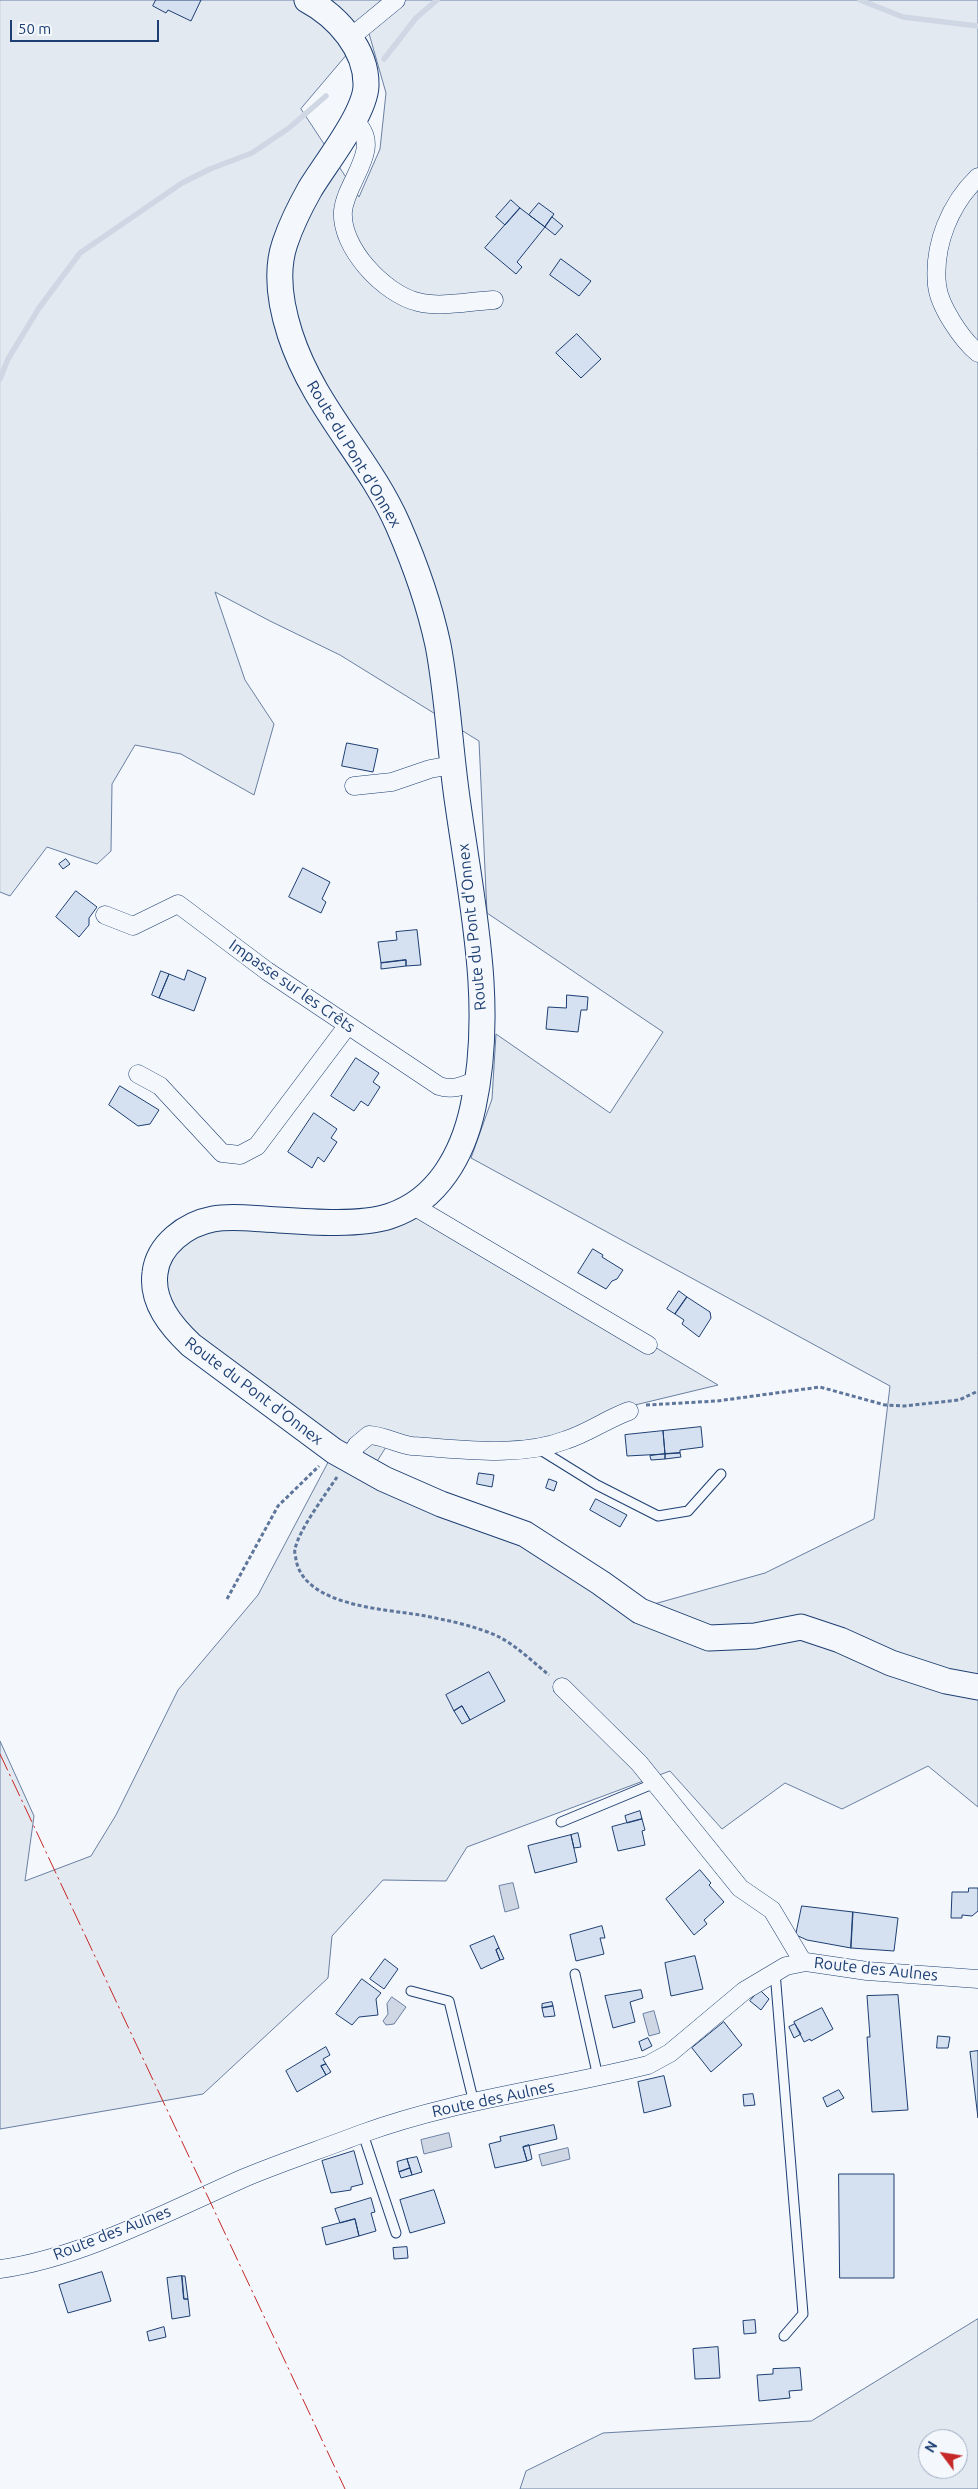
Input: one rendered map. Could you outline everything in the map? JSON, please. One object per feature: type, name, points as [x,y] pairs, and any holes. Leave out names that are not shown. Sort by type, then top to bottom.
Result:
[{"type":"street","name":"Route du Pont d'Onnex","points":[[306,0],[316,5],[351,37],[362,60],[367,88],[354,121],[307,194],[284,246],[280,298],[291,338],[315,393],[376,484],[396,520],[418,574],[438,647],[452,765],[478,944],[482,1013],[479,1079],[470,1118],[458,1154],[439,1184],[412,1206],[388,1217],[352,1221],[311,1222],[238,1217],[213,1219],[191,1227],[174,1238],[161,1252],[155,1268],[154,1288],[161,1308],[176,1330],[191,1345],[341,1455],[384,1479],[441,1504],[525,1534],[601,1582],[640,1611],[709,1638],[755,1636],[802,1627],[840,1640],[891,1663],[946,1681],[978,1687]]},
{"type":"street","points":[[351,37],[396,0]]},
{"type":"street","points":[[354,121],[363,129],[367,141],[364,157],[348,194],[343,212],[346,230],[355,251],[373,275],[393,290],[417,302],[430,304],[494,300]]},
{"type":"street","points":[[978,177],[952,209],[943,230],[938,256],[937,286],[952,322],[978,353]]},
{"type":"street","points":[[354,786],[392,782],[430,769],[452,765]]},
{"type":"street","name":"Impasse sur les Crêts","points":[[105,915],[133,926],[178,904],[267,971],[439,1086],[449,1089],[458,1088],[479,1079]]},
{"type":"street","points":[[138,1074],[160,1086],[222,1153],[240,1155],[257,1146],[348,1025]]},
{"type":"street","points":[[412,1206],[648,1345]]},
{"type":"street","points":[[341,1455],[369,1435],[384,1436],[400,1444],[412,1446],[483,1449],[536,1448],[566,1440],[612,1417],[629,1411]]},
{"type":"street","points":[[562,1687],[639,1762],[740,1888],[772,1910],[803,1962]]},
{"type":"street","name":"Route des Aulnes","points":[[0,2269],[56,2256],[143,2224],[247,2177],[363,2134],[431,2112],[648,2065],[670,2053],[744,1991],[786,1966],[803,1962],[867,1970],[978,1979]]},
{"type":"lane","points":[[536,1448],[597,1484],[658,1516],[688,1511],[721,1474]]},
{"type":"lane","points":[[561,1822],[655,1783]]},
{"type":"lane","points":[[775,1971],[803,2314],[784,2336]]},
{"type":"lane","points":[[574,1974],[598,2077]]},
{"type":"lane","points":[[411,1991],[450,2001],[474,2103]]},
{"type":"lane","points":[[363,2134],[396,2233]]},
{"type":"path","points":[[629,1411],[645,1406],[717,1401],[820,1387],[885,1405],[904,1406],[959,1400],[978,1391]]},
{"type":"path","points":[[227,1599],[278,1506],[341,1455]]},
{"type":"path","points":[[341,1455],[294,1550],[298,1568],[308,1583],[320,1592],[351,1604],[464,1625],[501,1638],[562,1687]]},
{"type":"shaded area","points":[[0,0],[978,0],[978,1807],[928,1766],[842,1809],[785,1783],[722,1829],[670,1771],[467,1847],[446,1881],[383,1880],[332,1936],[328,1978],[203,2094],[0,2129],[0,1741],[34,1816],[25,1881],[91,1856],[116,1815],[178,1690],[258,1595],[334,1451],[191,1345],[154,1288],[191,1227],[435,1215],[718,1385],[610,1411],[549,1442],[386,1447],[371,1471],[601,1583],[654,1604],[765,1573],[874,1519],[890,1386],[471,1158],[492,1099],[496,1034],[610,1113],[663,1032],[487,913],[479,741],[340,655],[215,592],[245,680],[274,724],[254,795],[181,754],[135,745],[112,784],[111,851],[97,864],[47,847],[10,896],[0,892]],"holes":[[[368,30],[386,93],[380,149],[359,197],[301,109]]]},
{"type":"shaded area","points":[[513,1883],[519,1908],[505,1912],[499,1886]]},
{"type":"shaded area","points":[[392,1997],[406,2007],[394,2024],[386,2025],[383,2021],[388,2014],[387,2004]]},
{"type":"shaded area","points":[[654,2011],[660,2033],[649,2036],[643,2014]]},
{"type":"shaded area","points":[[449,2133],[452,2147],[424,2154],[421,2140]]},
{"type":"shaded area","points":[[568,2148],[570,2159],[542,2166],[539,2155]]},
{"type":"shaded area","points":[[978,2319],[978,2489],[520,2489],[526,2471],[603,2433],[811,2421]]},
{"type":"building","points":[[156,0],[201,0],[191,21],[168,10],[166,13],[153,6]]},
{"type":"building","points":[[511,200],[520,208],[505,225],[496,217]]},
{"type":"building","points":[[539,203],[554,214],[545,227],[529,215]]},
{"type":"building","points":[[520,208],[545,227],[517,262],[522,267],[516,274],[485,248]]},
{"type":"building","points":[[552,217],[563,226],[555,235],[545,227]]},
{"type":"building","points":[[561,259],[591,281],[579,296],[550,275]]},
{"type":"building","points":[[577,334],[601,359],[581,378],[556,353]]},
{"type":"building","points":[[347,743],[378,749],[373,772],[342,766]]},
{"type":"building","points":[[66,859],[70,864],[63,869],[59,864]]},
{"type":"building","points":[[303,868],[330,882],[322,899],[326,902],[321,913],[289,897]]},
{"type":"building","points":[[76,891],[97,907],[89,918],[89,925],[79,937],[56,917]]},
{"type":"building","points":[[417,930],[421,965],[406,966],[406,960],[381,963],[378,942],[397,940],[396,932]]},
{"type":"building","points":[[406,960],[406,966],[381,969],[381,963]]},
{"type":"building","points":[[188,970],[206,978],[194,1011],[159,998],[169,974],[184,980]]},
{"type":"building","points":[[161,971],[169,974],[159,998],[152,995]]},
{"type":"building","points":[[567,995],[588,997],[587,1010],[581,1010],[578,1032],[546,1029],[548,1007],[566,1008]]},
{"type":"building","points":[[356,1058],[379,1073],[373,1082],[380,1087],[368,1106],[361,1101],[354,1111],[331,1096]]},
{"type":"building","points":[[120,1086],[159,1110],[150,1124],[138,1126],[109,1105]]},
{"type":"building","points":[[314,1113],[337,1129],[331,1138],[337,1142],[324,1162],[318,1157],[312,1168],[288,1152]]},
{"type":"building","points":[[593,1249],[623,1270],[617,1279],[612,1281],[606,1289],[578,1273]]},
{"type":"building","points":[[679,1291],[687,1297],[675,1314],[667,1309]]},
{"type":"building","points":[[687,1297],[710,1312],[711,1318],[699,1337],[682,1324],[684,1320],[675,1314]]},
{"type":"building","points":[[701,1427],[703,1447],[680,1450],[680,1453],[665,1454],[663,1431]]},
{"type":"building","points":[[663,1431],[665,1454],[627,1456],[625,1435]]},
{"type":"building","points":[[680,1453],[681,1457],[665,1459],[665,1454]]},
{"type":"building","points":[[665,1454],[665,1459],[651,1460],[650,1456]]},
{"type":"building","points":[[479,1473],[494,1475],[492,1487],[477,1484]]},
{"type":"building","points":[[549,1479],[557,1482],[554,1491],[546,1488]]},
{"type":"building","points":[[596,1499],[627,1515],[620,1527],[590,1510]]},
{"type":"building","points":[[489,1672],[505,1701],[470,1720],[462,1706],[454,1711],[446,1695]]},
{"type":"building","points":[[462,1706],[470,1720],[462,1724],[454,1711]]},
{"type":"building","points":[[640,1811],[642,1819],[627,1823],[625,1816]]},
{"type":"building","points":[[642,1819],[645,1830],[642,1831],[645,1845],[618,1851],[612,1827]]},
{"type":"building","points":[[578,1833],[581,1847],[574,1848],[571,1835]]},
{"type":"building","points":[[571,1835],[577,1862],[535,1873],[528,1846]]},
{"type":"building","points":[[700,1870],[711,1883],[709,1885],[724,1902],[704,1920],[707,1924],[694,1935],[666,1899]]},
{"type":"building","points":[[969,1888],[978,1888],[978,1911],[972,1916],[962,1915],[962,1918],[951,1918],[952,1892],[968,1892]]},
{"type":"building","points":[[802,1906],[853,1912],[851,1948],[807,1940],[796,1935]]},
{"type":"building","points":[[853,1912],[898,1918],[894,1951],[851,1948]]},
{"type":"building","points":[[602,1926],[605,1938],[600,1938],[604,1954],[576,1961],[570,1935]]},
{"type":"building","points":[[494,1936],[499,1948],[496,1950],[500,1960],[481,1969],[470,1946]]},
{"type":"building","points":[[499,1948],[504,1959],[500,1960],[496,1950]]},
{"type":"building","points":[[695,1956],[703,1989],[671,1996],[665,1963]]},
{"type":"building","points":[[385,1959],[398,1969],[384,1989],[370,1979]]},
{"type":"building","points":[[362,1979],[381,1993],[376,1999],[378,2015],[359,2017],[352,2025],[336,2014]]},
{"type":"building","points":[[641,1990],[643,1998],[630,2002],[635,2022],[613,2028],[605,1996]]},
{"type":"building","points":[[760,1990],[769,1999],[761,2010],[750,2001]]},
{"type":"building","points":[[898,1995],[908,2110],[872,2112],[867,2037],[870,2037],[867,1996]]},
{"type":"building","points":[[552,2002],[553,2006],[542,2008],[542,2004]]},
{"type":"building","points":[[553,2006],[555,2016],[544,2017],[542,2008]]},
{"type":"building","points":[[822,2008],[833,2029],[811,2041],[810,2039],[804,2042],[794,2022]]},
{"type":"building","points":[[724,2022],[742,2045],[711,2072],[692,2048]]},
{"type":"building","points":[[795,2024],[801,2034],[794,2038],[789,2027]]},
{"type":"building","points":[[938,2036],[950,2037],[948,2048],[937,2048]]},
{"type":"building","points":[[648,2038],[652,2046],[642,2051],[639,2042]]},
{"type":"building","points":[[326,2047],[330,2055],[323,2059],[326,2064],[321,2066],[326,2075],[297,2092],[286,2071]]},
{"type":"building","points":[[978,2051],[978,2118],[970,2052]]},
{"type":"building","points":[[326,2064],[331,2072],[326,2075],[321,2066]]},
{"type":"building","points":[[664,2076],[671,2106],[644,2113],[638,2082]]},
{"type":"building","points":[[839,2090],[844,2098],[827,2107],[823,2098]]},
{"type":"building","points":[[753,2094],[755,2105],[744,2106],[743,2095]]},
{"type":"building","points":[[554,2125],[557,2139],[523,2147],[527,2161],[495,2168],[489,2144],[501,2141],[500,2137]]},
{"type":"building","points":[[529,2145],[532,2159],[527,2161],[523,2147]]},
{"type":"building","points":[[354,2151],[363,2184],[351,2187],[351,2190],[331,2193],[322,2161]]},
{"type":"building","points":[[417,2157],[422,2172],[412,2175],[407,2159]]},
{"type":"building","points":[[407,2159],[410,2168],[399,2172],[397,2162]]},
{"type":"building","points":[[410,2168],[412,2175],[401,2178],[399,2172]]},
{"type":"building","points":[[839,2174],[894,2174],[894,2278],[840,2278]]},
{"type":"building","points":[[434,2190],[445,2223],[410,2233],[400,2200]]},
{"type":"building","points":[[371,2198],[375,2212],[371,2213],[376,2231],[359,2236],[355,2219],[340,2223],[335,2209]]},
{"type":"building","points":[[355,2219],[359,2236],[326,2245],[322,2228]]},
{"type":"building","points":[[407,2247],[408,2258],[394,2259],[393,2248]]},
{"type":"building","points":[[102,2272],[111,2301],[68,2313],[59,2285]]},
{"type":"building","points":[[182,2276],[185,2276],[188,2299],[184,2299]]},
{"type":"building","points":[[182,2276],[184,2299],[188,2299],[190,2316],[172,2319],[167,2278]]},
{"type":"building","points":[[755,2320],[756,2333],[744,2334],[743,2321]]},
{"type":"building","points":[[164,2327],[166,2337],[149,2341],[147,2332]]},
{"type":"building","points":[[718,2347],[720,2378],[695,2379],[693,2349]]},
{"type":"building","points":[[800,2368],[802,2390],[789,2391],[790,2398],[759,2401],[757,2375],[773,2374],[773,2369]]},
{"type":"waterway","points":[[384,59],[416,18],[437,0]]},
{"type":"waterway","points":[[860,0],[903,17],[978,26]]},
{"type":"waterway","points":[[0,379],[8,359],[39,308],[80,253],[182,183],[210,169],[252,153],[289,128],[326,96]]},
{"type":"power","points":[[0,1754],[345,2489]]}]
